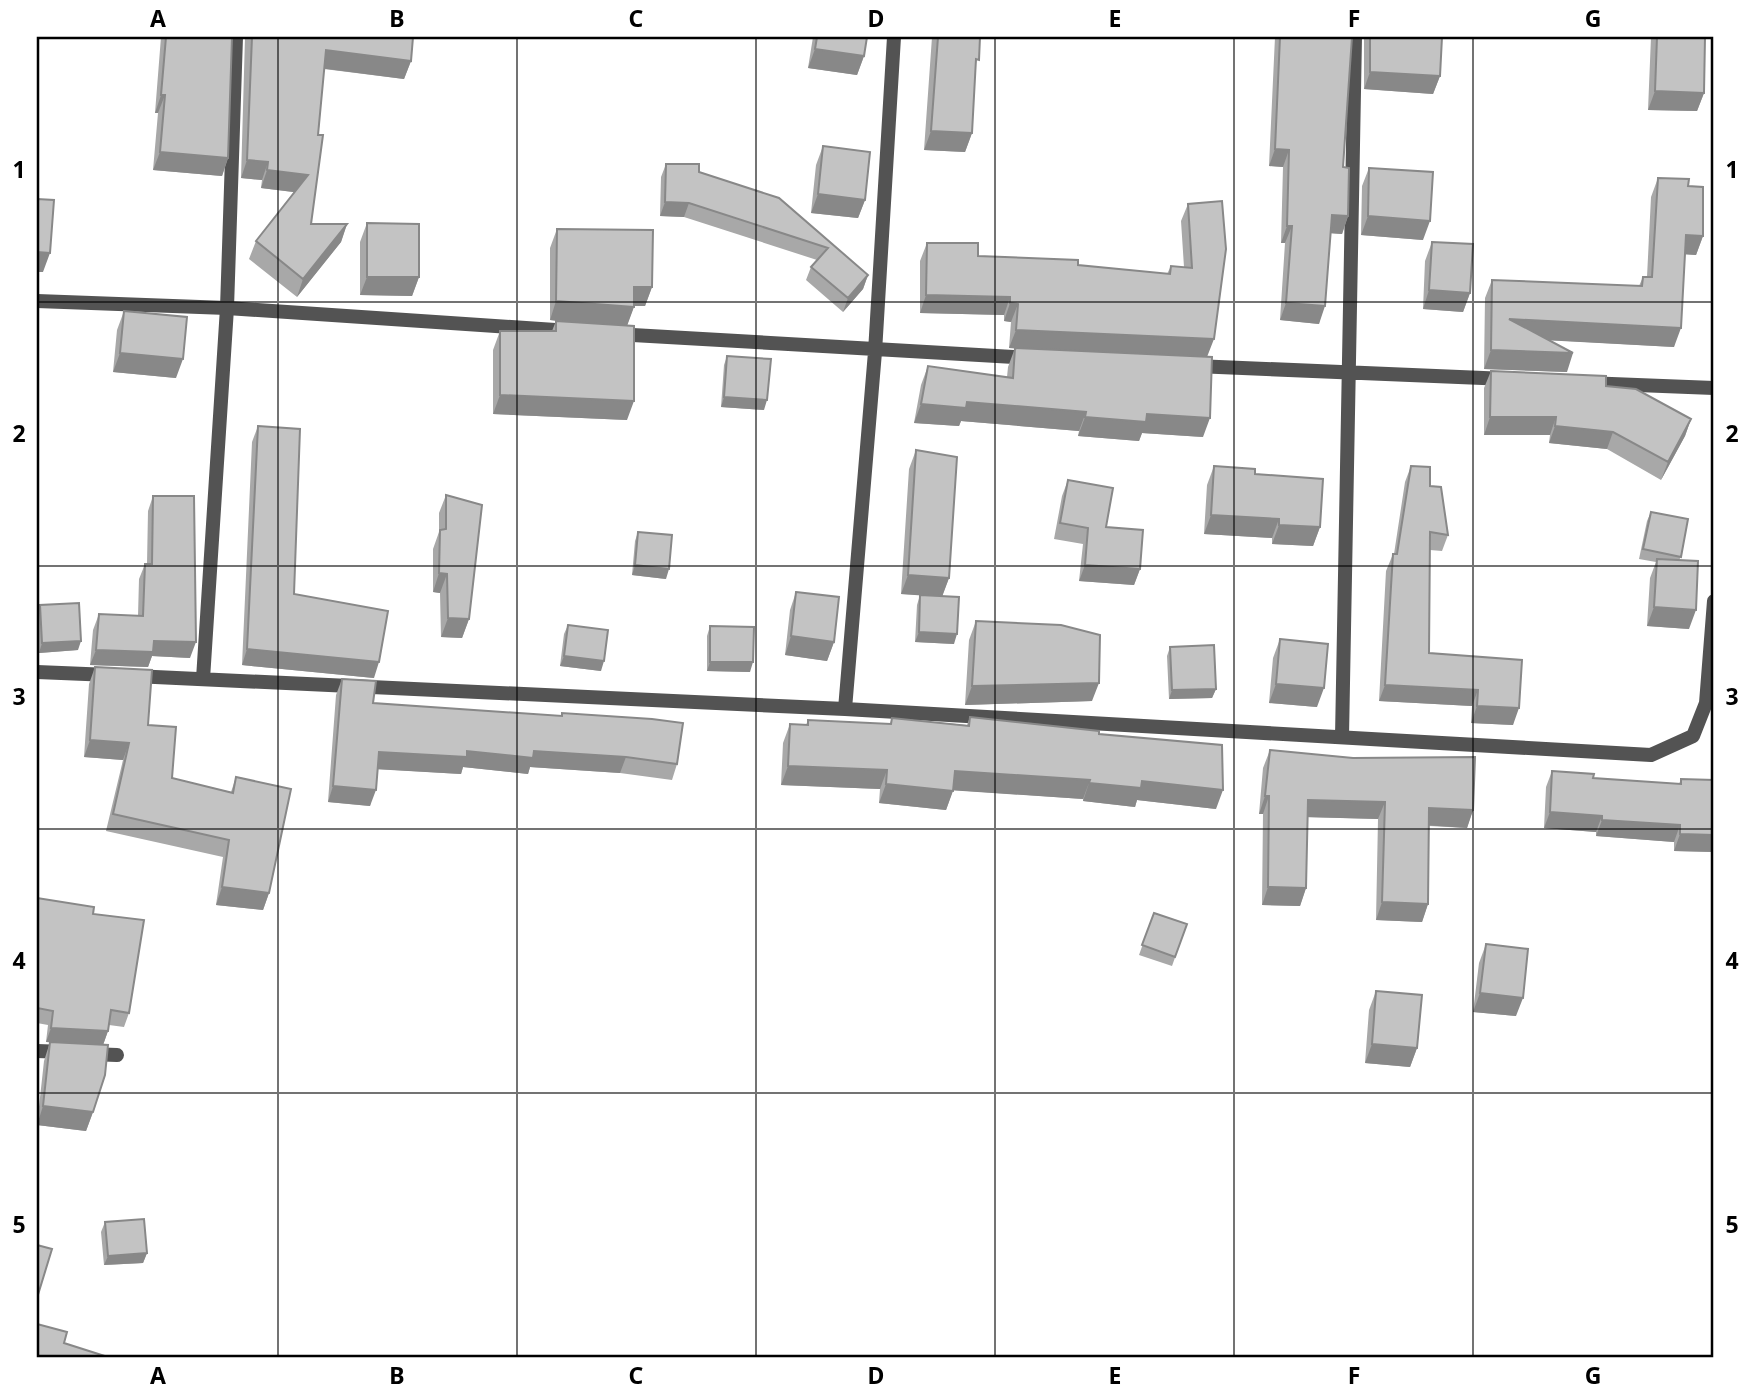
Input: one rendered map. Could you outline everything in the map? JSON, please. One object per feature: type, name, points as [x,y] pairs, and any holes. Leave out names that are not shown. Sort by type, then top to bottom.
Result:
[{"type":"street","points":[[203,679],[227,309],[236,37]]},
{"type":"street","points":[[845,709],[876,352],[894,37]]},
{"type":"street","points":[[1342,737],[1355,37]]},
{"type":"street","points":[[37,302],[227,309],[876,352],[1043,359]]},
{"type":"street","points":[[1183,365],[1525,380]]},
{"type":"street","points":[[1566,382],[1714,388]]},
{"type":"street","points":[[37,672],[845,709],[1651,755],[1693,736],[1706,703],[1714,601]]},
{"type":"street","points":[[37,1051],[117,1055]]},
{"type":"building","points":[[166,37],[232,37],[228,158],[160,152]]},
{"type":"building","points":[[252,37],[413,37],[411,61],[326,50],[318,135],[323,135],[311,224],[347,224],[303,279],[256,241],[308,175],[267,170],[268,162],[247,160]]},
{"type":"building","points":[[817,37],[867,37],[864,56],[815,49]]},
{"type":"building","points":[[938,37],[980,37],[979,60],[976,59],[972,133],[931,131]]},
{"type":"building","points":[[1280,37],[1352,37],[1343,167],[1349,168],[1348,216],[1332,215],[1325,306],[1286,303],[1292,226],[1287,226],[1289,150],[1275,149]]},
{"type":"building","points":[[1370,37],[1442,37],[1440,76],[1370,72]]},
{"type":"building","points":[[1657,37],[1705,37],[1704,93],[1655,91]]},
{"type":"building","points":[[823,146],[870,152],[865,200],[818,194]]},
{"type":"building","points":[[666,164],[699,164],[699,172],[779,198],[868,275],[848,298],[811,267],[828,248],[689,203],[665,202]]},
{"type":"building","points":[[1369,168],[1433,172],[1430,221],[1368,216]]},
{"type":"building","points":[[1658,178],[1689,179],[1688,186],[1703,187],[1703,236],[1686,235],[1681,328],[1509,319],[1573,353],[1491,350],[1492,280],[1642,286],[1643,277],[1652,277]]},
{"type":"building","points":[[37,199],[54,200],[50,253],[37,252]]},
{"type":"building","points":[[1222,201],[1226,249],[1214,339],[1016,330],[1018,304],[1010,303],[1010,297],[926,295],[927,243],[978,243],[978,256],[1078,260],[1078,265],[1170,274],[1171,266],[1192,268],[1188,204]]},
{"type":"building","points":[[367,223],[419,224],[419,277],[367,277]]},
{"type":"building","points":[[557,229],[653,230],[652,287],[634,287],[634,307],[556,301]]},
{"type":"building","points":[[1432,242],[1473,244],[1470,293],[1429,290]]},
{"type":"building","points":[[124,311],[187,317],[183,359],[120,353]]},
{"type":"building","points":[[556,321],[634,326],[634,401],[500,395],[500,331],[556,331]]},
{"type":"building","points":[[1015,348],[1212,357],[1210,418],[1147,414],[1146,422],[1085,417],[1086,412],[967,402],[966,408],[921,404],[928,366],[1013,378]]},
{"type":"building","points":[[727,356],[771,359],[767,400],[724,397]]},
{"type":"building","points":[[1491,371],[1606,376],[1606,386],[1636,389],[1691,419],[1668,462],[1613,432],[1555,426],[1556,417],[1490,417]]},
{"type":"building","points":[[258,426],[300,429],[294,594],[388,611],[379,662],[247,649]]},
{"type":"building","points":[[916,450],[957,457],[949,578],[908,575]]},
{"type":"building","points":[[1214,466],[1255,469],[1255,474],[1323,479],[1320,527],[1279,525],[1279,519],[1211,515]]},
{"type":"building","points":[[1411,466],[1430,467],[1430,486],[1441,487],[1448,535],[1430,532],[1429,653],[1522,660],[1519,708],[1477,706],[1478,690],[1385,685],[1393,554],[1397,554]]},
{"type":"building","points":[[1068,480],[1113,488],[1106,527],[1143,530],[1140,569],[1085,565],[1088,528],[1060,523]]},
{"type":"building","points":[[446,495],[482,505],[469,619],[448,618],[447,574],[439,573],[440,530],[446,529]]},
{"type":"building","points":[[153,496],[194,496],[196,642],[154,641],[153,652],[96,650],[99,614],[143,616],[145,564],[152,564]]},
{"type":"building","points":[[1651,512],[1688,519],[1681,557],[1643,549]]},
{"type":"building","points":[[638,532],[672,535],[669,569],[635,565]]},
{"type":"building","points":[[1657,559],[1698,561],[1696,610],[1654,607]]},
{"type":"building","points":[[796,592],[839,597],[834,642],[791,636]]},
{"type":"building","points":[[920,595],[959,597],[957,634],[919,632]]},
{"type":"building","points":[[79,603],[81,641],[42,643],[40,605]]},
{"type":"building","points":[[976,621],[1061,625],[1100,635],[1099,683],[972,686]]},
{"type":"building","points":[[568,625],[608,630],[604,661],[564,656]]},
{"type":"building","points":[[710,626],[754,627],[753,662],[710,662]]},
{"type":"building","points":[[1280,639],[1328,644],[1324,688],[1276,684]]},
{"type":"building","points":[[1214,645],[1216,689],[1172,690],[1170,647]]},
{"type":"building","points":[[95,667],[152,670],[148,725],[176,727],[172,778],[233,793],[236,777],[291,789],[269,893],[222,887],[229,840],[113,814],[129,743],[90,740]]},
{"type":"building","points":[[342,679],[376,681],[373,703],[562,716],[562,713],[683,723],[677,764],[626,757],[534,751],[533,758],[467,751],[467,757],[379,752],[376,790],[333,786]]},
{"type":"building","points":[[970,717],[1099,731],[1099,734],[1222,745],[1223,790],[1142,781],[1141,788],[1089,783],[1090,780],[955,771],[953,791],[886,784],[887,770],[788,766],[790,724],[808,725],[808,720],[891,724],[892,718],[969,726]]},
{"type":"building","points":[[1270,750],[1353,758],[1475,757],[1473,810],[1429,808],[1428,904],[1382,902],[1385,802],[1308,800],[1306,888],[1268,887],[1269,796],[1265,796]]},
{"type":"building","points":[[1552,771],[1594,774],[1593,778],[1681,784],[1681,779],[1714,780],[1714,835],[1680,834],[1680,825],[1602,820],[1602,816],[1550,812]]},
{"type":"building","points":[[37,898],[94,907],[93,914],[144,920],[129,1013],[111,1010],[108,1031],[51,1028],[53,1011],[37,1008]]},
{"type":"building","points":[[1154,913],[1187,924],[1175,957],[1142,945]]},
{"type":"building","points":[[1486,944],[1528,949],[1523,998],[1480,993]]},
{"type":"building","points":[[1376,991],[1422,995],[1417,1048],[1372,1044]]},
{"type":"building","points":[[50,1042],[108,1045],[105,1075],[93,1112],[43,1106]]},
{"type":"building","points":[[144,1219],[147,1253],[108,1256],[105,1222]]},
{"type":"building","points":[[37,1245],[52,1249],[37,1298]]},
{"type":"building","points":[[37,1324],[67,1332],[64,1343],[111,1358],[37,1358]]}]
